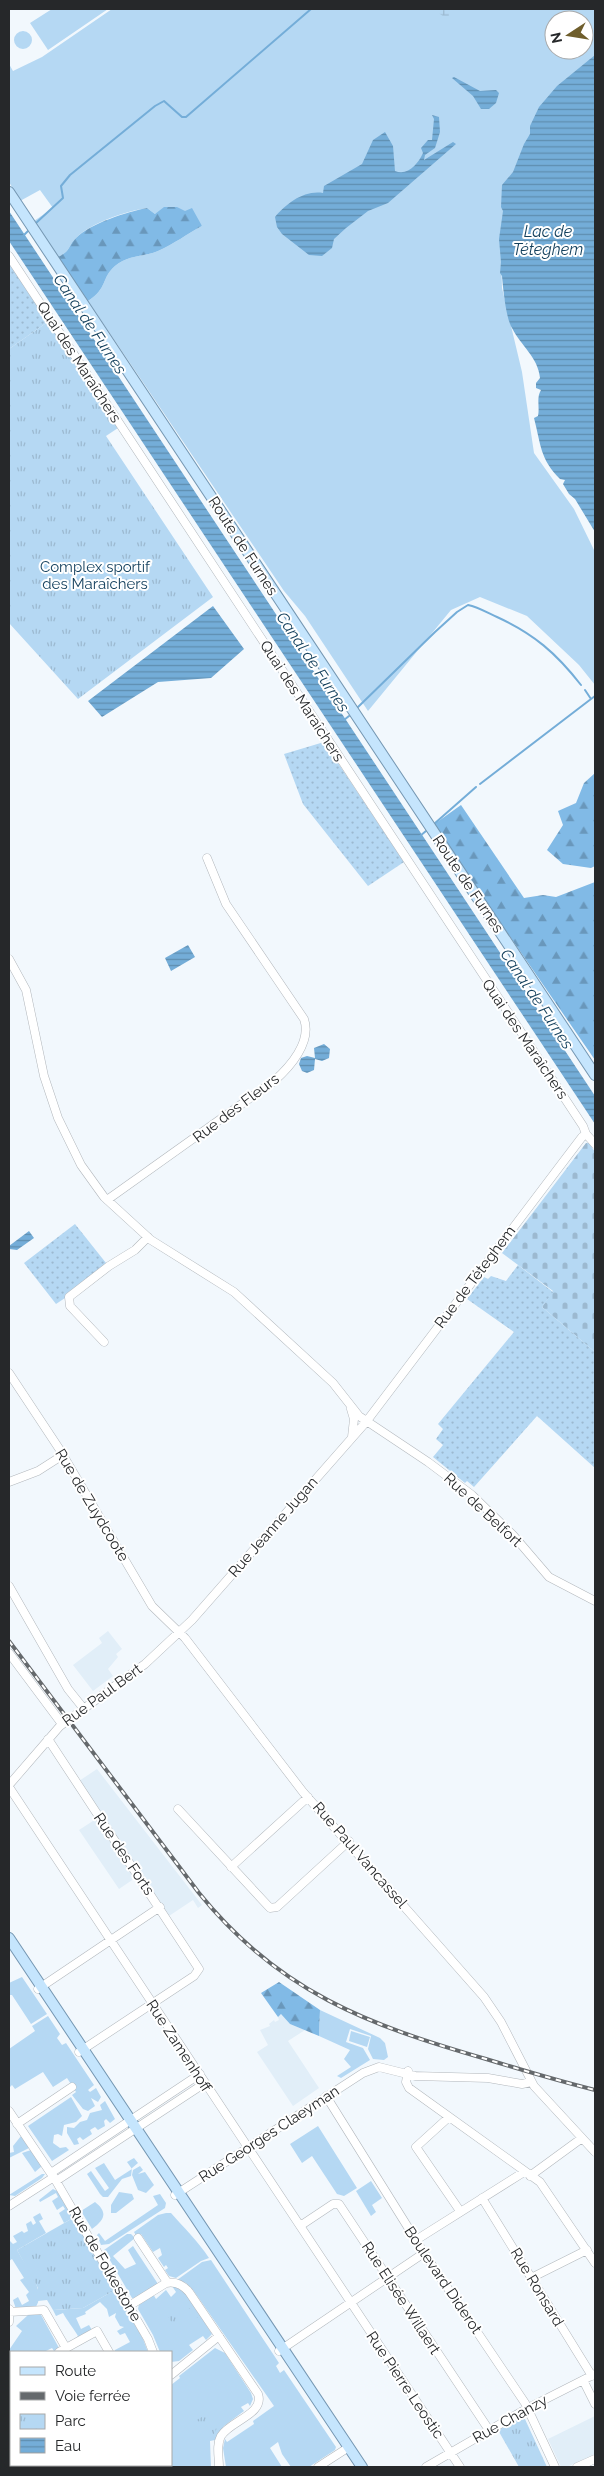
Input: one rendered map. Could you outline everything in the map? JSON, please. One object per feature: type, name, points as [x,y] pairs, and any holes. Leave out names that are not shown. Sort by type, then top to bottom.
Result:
[{"type":"main road","name":"Route de Furnes","points":[[9,192],[595,1075]]},
{"type":"main road","points":[[9,1938],[39,1988]]},
{"type":"main road","points":[[9,1946],[347,2448],[362,2467]]},
{"type":"main road","points":[[347,2448],[356,2467]]},
{"type":"street","name":"Quai des Maraîchers","points":[[9,256],[583,1126],[586,1134],[595,1144]]},
{"type":"street","name":"Rue des Fleurs","points":[[107,1200],[274,1081],[295,1058],[305,1037],[304,1019],[226,904],[207,858]]},
{"type":"street","name":"Rue de Belfort","points":[[9,959],[26,990],[44,1076],[60,1123],[83,1170],[107,1200],[148,1238],[234,1292],[330,1380],[357,1415],[436,1467],[472,1495],[513,1535],[549,1577],[595,1601]]},
{"type":"street","name":"Rue de Téteghem","points":[[366,1422],[572,1149],[586,1134]]},
{"type":"street","points":[[104,1342],[70,1306],[69,1297],[109,1266],[136,1250],[148,1238]]},
{"type":"street","name":"Rue de Zuydcoote","points":[[9,1373],[63,1456],[152,1606],[180,1633]]},
{"type":"street","points":[[350,1404],[354,1419],[352,1438]]},
{"type":"street","name":"Rue Jeanne Jugan","points":[[180,1633],[366,1422]]},
{"type":"street","points":[[9,1482],[38,1471],[63,1456]]},
{"type":"street","points":[[9,1586],[68,1689],[84,1709]]},
{"type":"street","name":"Rue Paul Bert","points":[[9,1786],[62,1724],[146,1664],[180,1633]]},
{"type":"street","name":"Rue Paul Vancassel","points":[[180,1633],[308,1797],[349,1841],[489,2004],[531,2082],[595,2152]]},
{"type":"street","points":[[9,1653],[62,1724]]},
{"type":"street","name":"Rue des Forts","points":[[48,1739],[199,1969],[196,1975],[152,2004]]},
{"type":"street","name":"Rue Zamenhoff","points":[[9,1786],[351,2304]]},
{"type":"street","points":[[231,1867],[308,1797]]},
{"type":"street","points":[[178,1809],[272,1909],[277,1907],[349,1841]]},
{"type":"street","points":[[39,1988],[160,1907]]},
{"type":"street","points":[[81,2051],[152,2004]]},
{"type":"street","name":"Rue Georges Claeyman","points":[[177,2194],[363,2073],[379,2067],[408,2072]]},
{"type":"street","points":[[531,2082],[522,2084],[491,2078],[431,2076],[408,2072],[406,2082],[408,2088],[544,2187],[595,2263]]},
{"type":"street","points":[[10,2202],[54,2177],[131,2125],[200,2074]]},
{"type":"street","points":[[131,2125],[205,2083]]},
{"type":"street","points":[[17,2124],[72,2087]]},
{"type":"street","name":"Boulevard Diderot","points":[[326,2096],[424,2253],[528,2408],[555,2467]]},
{"type":"street","name":"Rue de Folkestone","points":[[9,2111],[54,2177],[148,2339],[153,2351]]},
{"type":"street","points":[[449,2117],[416,2147],[460,2211]]},
{"type":"street","points":[[416,2240],[460,2211],[527,2174],[582,2138]]},
{"type":"street","name":"Rue Ronsard","points":[[482,2198],[593,2375]]},
{"type":"street","name":"Rue Elisée Willaert","points":[[300,2226],[334,2204],[338,2204],[489,2430]]},
{"type":"street","points":[[138,2238],[168,2282]]},
{"type":"street","points":[[531,2278],[587,2250]]},
{"type":"street","points":[[281,2350],[424,2253]]},
{"type":"street","points":[[129,2306],[168,2282],[178,2283],[188,2290],[258,2394],[260,2400],[255,2409],[229,2427],[221,2436],[219,2467]]},
{"type":"street","name":"Rue Pierre Leostic","points":[[351,2304],[460,2467]]},
{"type":"street","points":[[9,2307],[9,2322]]},
{"type":"street","points":[[9,2312],[44,2310],[63,2350],[97,2331],[108,2351]]},
{"type":"street","points":[[172,2374],[219,2336]]},
{"type":"street","points":[[172,2368],[183,2366]]},
{"type":"street","name":"Rue Chanzy","points":[[426,2467],[528,2408],[593,2375]]},
{"type":"street","points":[[583,2380],[595,2404]]},
{"type":"street","points":[[318,2467],[347,2448]]},
{"type":"street","points":[[577,2467],[595,2458]]},
{"type":"shaded area","points":[[108,1631],[122,1649],[116,1654],[118,1657],[108,1669],[113,1676],[93,1691],[73,1665],[102,1643],[99,1638]]},
{"type":"shaded area","points":[[97,1769],[202,1905],[198,1908],[193,1900],[169,1916],[141,1874],[119,1889],[79,1830],[96,1819],[73,1785]]},
{"type":"shaded area","points":[[281,2014],[290,2024],[305,2030],[288,2041],[319,2088],[293,2106],[257,2052],[268,2045],[260,2030],[270,2026],[269,2024],[274,2020],[275,2022],[279,2020],[278,2017]]},
{"type":"shaded area","points":[[595,2416],[595,2454],[567,2467],[561,2467],[548,2439]]},
{"type":"green space","points":[[52,9],[108,9],[48,50],[30,23]]},
{"type":"green space","points":[[112,9],[595,9],[595,62],[501,253],[502,288],[522,372],[534,453],[574,509],[595,552],[595,685],[579,665],[527,616],[480,597],[451,610],[368,711],[305,616],[284,591],[88,301],[99,292],[111,270],[120,262],[158,251],[202,226],[181,210],[176,209],[155,214],[147,208],[109,218],[90,227],[76,238],[67,250],[58,257],[34,221],[53,208],[40,190],[20,201],[9,182],[9,64],[13,71],[42,57]]},
{"type":"green space","points":[[433,9],[461,9],[453,18],[447,19]]},
{"type":"green space","points":[[23,31],[29,34],[32,40],[29,46],[23,49],[17,46],[14,40],[17,34]]},
{"type":"green space","points":[[164,207],[177,207],[185,211],[192,208],[202,226],[158,251],[120,262],[111,270],[99,292],[88,301],[58,257],[67,250],[76,238],[100,223],[120,215],[147,208],[155,214]]},
{"type":"green space","points":[[9,262],[49,321],[9,349]]},
{"type":"green space","name":"Complex sportif des Maraîchers","points":[[49,321],[118,428],[106,436],[213,597],[78,699],[9,623],[9,349]]},
{"type":"green space","points":[[324,742],[404,862],[368,886],[303,804],[284,754]]},
{"type":"green space","points":[[595,773],[595,866],[591,868],[563,864],[547,850],[563,825],[558,811],[576,803],[584,783]]},
{"type":"green space","points":[[461,805],[524,898],[543,895],[556,897],[595,882],[595,1060],[433,825]]},
{"type":"green space","points":[[586,1143],[589,1143],[595,1152],[595,1352],[542,1307],[553,1291],[502,1253]]},
{"type":"green space","points":[[75,1224],[110,1268],[56,1304],[24,1263]]},
{"type":"green space","points":[[518,1265],[553,1292],[542,1307],[595,1352],[595,1468],[537,1416],[474,1487],[467,1481],[465,1483],[433,1457],[443,1445],[436,1439],[443,1429],[438,1424],[514,1332],[467,1299],[484,1277],[488,1279],[491,1276],[506,1281]]},
{"type":"green space","points":[[22,1977],[47,2014],[31,2024],[12,1995],[9,1995],[9,1983]]},
{"type":"green space","points":[[279,1982],[320,2010],[319,2036],[290,2024],[281,2014],[278,2017],[261,1993]]},
{"type":"green space","points":[[320,2010],[380,2038],[385,2043],[388,2057],[384,2060],[373,2059],[368,2049],[371,2036],[350,2029],[346,2042],[363,2048],[370,2060],[341,2078],[337,2076],[351,2067],[344,2059],[350,2050],[319,2036]]},
{"type":"green space","points":[[48,2016],[60,2034],[57,2038],[62,2045],[66,2043],[94,2085],[88,2090],[90,2092],[96,2088],[101,2097],[98,2102],[91,2098],[95,2106],[88,2111],[83,2109],[72,2095],[76,2092],[67,2078],[53,2087],[43,2072],[15,2089],[12,2085],[10,2087],[9,2085],[9,2049],[35,2031],[32,2026]]},
{"type":"green space","points":[[351,2031],[370,2037],[367,2047],[349,2041]]},
{"type":"green space","points":[[71,2097],[82,2116],[76,2122],[64,2125],[62,2136],[54,2135],[53,2143],[60,2148],[66,2147],[69,2150],[52,2161],[28,2126]]},
{"type":"green space","points":[[105,2101],[115,2119],[110,2123],[106,2119],[104,2121],[105,2126],[98,2130],[95,2127],[90,2130],[92,2134],[83,2140],[80,2137],[77,2139],[79,2144],[74,2145],[67,2133],[67,2127],[74,2128],[80,2122],[87,2120],[90,2113],[102,2110],[100,2105]]},
{"type":"green space","points":[[318,2126],[357,2188],[344,2196],[337,2194],[312,2156],[302,2163],[290,2144]]},
{"type":"green space","points":[[21,2136],[29,2148],[9,2158],[9,2153],[14,2152],[13,2146]]},
{"type":"green space","points":[[31,2150],[42,2166],[35,2172],[22,2153]]},
{"type":"green space","points":[[134,2158],[138,2163],[132,2169],[127,2162]]},
{"type":"green space","points":[[104,2163],[115,2180],[132,2169],[131,2176],[122,2179],[108,2197],[103,2197],[100,2194],[87,2174],[91,2171],[105,2191],[109,2188],[95,2168]]},
{"type":"green space","points":[[140,2166],[143,2170],[138,2174],[145,2172],[154,2185],[146,2193],[138,2190],[132,2175],[133,2170]]},
{"type":"green space","points":[[42,2174],[45,2174],[42,2178],[15,2196],[9,2195]]},
{"type":"green space","points":[[371,2181],[382,2198],[372,2205],[376,2212],[371,2216],[356,2191]]},
{"type":"green space","points":[[53,2189],[57,2191],[73,2218],[64,2223],[59,2213],[65,2209],[63,2206],[57,2210],[52,2201],[58,2197],[56,2193],[40,2202],[39,2200]]},
{"type":"green space","points":[[119,2192],[132,2194],[134,2199],[116,2213],[111,2213],[111,2205]]},
{"type":"green space","points":[[160,2194],[166,2203],[165,2208],[109,2244],[101,2245],[97,2235],[99,2233],[105,2241],[158,2205],[153,2196]]},
{"type":"green space","points":[[95,2202],[102,2209],[103,2216],[100,2222],[92,2229],[81,2211]]},
{"type":"green space","points":[[40,2213],[43,2219],[39,2221],[46,2233],[17,2250],[34,2279],[39,2294],[38,2302],[35,2308],[16,2309],[13,2300],[18,2297],[22,2305],[29,2301],[26,2295],[29,2292],[20,2280],[24,2278],[12,2259],[9,2261],[9,2240],[13,2244],[17,2242],[13,2236],[22,2231],[24,2233],[28,2231],[26,2224],[31,2221],[33,2225],[36,2223],[33,2217]]},
{"type":"green space","points":[[171,2213],[196,2240],[209,2258],[201,2261],[176,2278],[169,2276],[165,2270],[168,2268],[166,2265],[164,2267],[158,2258],[162,2255],[160,2248],[153,2252],[141,2234],[137,2237],[134,2232],[158,2215]]},
{"type":"green space","points":[[73,2218],[115,2290],[83,2308],[53,2310],[47,2300],[38,2301],[38,2288],[17,2250]]},
{"type":"green space","points":[[127,2234],[131,2234],[135,2238],[113,2256],[125,2269],[136,2264],[128,2250],[133,2246],[158,2284],[135,2298],[132,2298],[104,2250]]},
{"type":"green space","points":[[211,2260],[279,2363],[276,2366],[280,2373],[284,2370],[336,2447],[335,2450],[309,2467],[291,2467],[282,2454],[278,2442],[270,2448],[282,2467],[226,2467],[223,2448],[225,2439],[227,2442],[254,2424],[253,2421],[274,2406],[193,2290],[186,2283],[177,2280],[202,2262]]},
{"type":"green space","points":[[172,2286],[183,2289],[212,2334],[206,2340],[203,2336],[189,2345],[193,2350],[179,2361],[172,2362],[172,2351],[160,2351],[138,2309],[139,2304],[153,2294],[156,2299],[166,2290],[171,2297],[176,2292]]},
{"type":"green space","points":[[115,2290],[143,2339],[148,2351],[115,2351],[130,2342],[125,2333],[120,2335],[117,2331],[124,2327],[120,2326],[115,2317],[116,2313],[109,2317],[107,2309],[100,2302],[85,2312],[86,2314],[76,2318],[81,2329],[89,2325],[92,2330],[71,2342],[78,2336],[63,2313],[56,2316],[53,2310],[83,2308]]},
{"type":"green space","points":[[176,2305],[182,2313],[195,2305],[201,2315],[177,2331],[165,2312]]},
{"type":"green space","points":[[40,2313],[59,2348],[54,2351],[52,2348],[46,2351],[10,2351],[9,2395],[9,2350],[22,2331],[16,2326],[28,2315]]},
{"type":"green space","points":[[215,2348],[225,2353],[251,2393],[253,2399],[250,2406],[248,2403],[241,2407],[244,2411],[224,2426],[215,2440],[210,2441],[211,2467],[166,2466],[172,2466],[172,2384],[180,2378],[179,2376]]},
{"type":"green space","points":[[211,2412],[226,2423],[225,2425],[220,2422],[214,2434],[216,2437],[199,2434],[191,2427],[191,2423]]},
{"type":"green space","points":[[524,2417],[547,2467],[519,2467],[498,2430]]},
{"type":"water","name":"Lac de Téteghem","points":[[594,56],[595,532],[575,499],[569,494],[563,484],[565,480],[560,479],[553,472],[542,451],[534,418],[538,416],[541,390],[536,388],[536,383],[540,378],[539,371],[533,358],[512,328],[508,317],[500,273],[499,239],[503,211],[501,207],[502,185],[513,172],[530,134],[530,126],[539,107],[557,86],[589,60],[594,60]]},
{"type":"water","points":[[454,77],[480,91],[496,90],[499,93],[496,103],[489,109],[481,109],[473,96],[452,78]]},
{"type":"water","points":[[432,115],[439,117],[440,132],[435,148],[425,155],[424,160],[453,142],[456,144],[388,203],[368,211],[346,228],[334,239],[332,248],[322,256],[309,255],[282,234],[277,227],[275,217],[290,202],[309,194],[323,193],[324,186],[362,164],[373,140],[385,132],[393,146],[395,171],[404,172],[412,168],[423,153],[421,148],[428,140],[432,140],[434,119]]},
{"type":"water","points":[[9,211],[595,1096],[595,1124],[9,241]]},
{"type":"water","points":[[213,606],[244,649],[211,678],[158,682],[102,717],[88,701]]},
{"type":"water","points":[[188,945],[195,957],[171,971],[165,958]]},
{"type":"water","points":[[324,1044],[330,1049],[329,1058],[322,1061],[315,1059],[314,1070],[307,1073],[302,1071],[299,1064],[301,1058],[307,1056],[315,1058],[314,1048]]},
{"type":"water","points":[[29,1231],[34,1238],[17,1250],[9,1249],[9,1246]]},
{"type":"waterway","points":[[36,223],[63,198],[61,186],[70,175],[155,106],[164,101],[182,117],[186,117],[311,9]]},
{"type":"waterway","points":[[23,236],[28,231]]},
{"type":"waterway","name":"Canal de Furnes","points":[[357,708],[435,632],[457,612],[468,605],[510,623],[544,645],[563,663],[581,685]]},
{"type":"waterway","points":[[480,784],[591,699],[585,690]]},
{"type":"waterway","points":[[591,699],[595,696]]},
{"type":"waterway","name":"Canal de Furnes","points":[[344,720],[349,716]]},
{"type":"waterway","points":[[434,824],[476,787]]},
{"type":"waterway","points":[[420,836],[426,831]]},
{"type":"railway","points":[[9,1641],[199,1893],[229,1927],[261,1956],[294,1980],[364,2018],[443,2046],[595,2090]]}]
